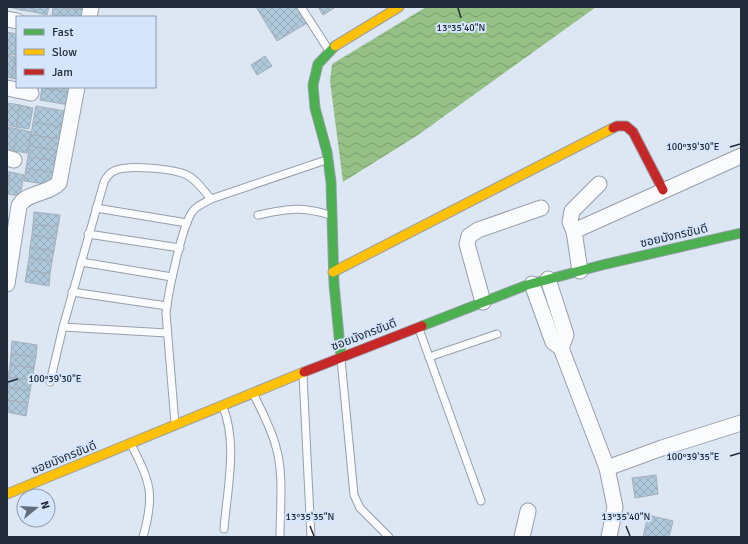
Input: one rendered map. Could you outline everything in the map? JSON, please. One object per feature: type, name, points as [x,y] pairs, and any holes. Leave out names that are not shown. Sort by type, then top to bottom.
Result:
[{"type":"street","points":[[341,357],[333,272],[333,216],[328,159],[314,97],[314,71],[319,61],[329,50],[399,7]]},
{"type":"street","points":[[7,88],[31,93]]},
{"type":"street","points":[[7,284],[10,247],[19,206],[22,201],[53,189],[59,183],[77,88]]},
{"type":"street","points":[[333,272],[618,126],[626,126],[633,132],[664,190]]},
{"type":"street","points":[[574,231],[741,156]]},
{"type":"street","points":[[580,271],[574,231],[570,222],[572,211],[599,184]]},
{"type":"street","points":[[483,302],[467,244],[469,236],[478,230],[541,208]]},
{"type":"street","name":"ซอยมังกรขันดี","points":[[7,494],[303,372],[532,284],[580,271],[741,233]]},
{"type":"street","points":[[548,279],[566,335],[561,348]]},
{"type":"street","points":[[532,284],[553,342],[561,348],[607,468],[615,507],[609,537]]},
{"type":"street","points":[[607,468],[662,448],[741,423]]},
{"type":"street","points":[[522,537],[528,511]]},
{"type":"lane","points":[[301,7],[329,50]]},
{"type":"lane","points":[[175,426],[167,333],[167,306],[172,277],[187,223],[195,208],[211,199],[328,159]]},
{"type":"lane","points":[[50,382],[88,234],[107,176],[113,171],[126,167],[150,168],[187,175],[198,184],[211,199]]},
{"type":"lane","points":[[96,208],[187,223]]},
{"type":"lane","points":[[258,215],[289,209],[304,208],[333,216]]},
{"type":"lane","points":[[88,234],[180,248]]},
{"type":"lane","points":[[81,262],[172,277]]},
{"type":"lane","points":[[72,292],[167,306]]},
{"type":"lane","points":[[63,327],[167,333]]},
{"type":"lane","points":[[418,327],[481,501]]},
{"type":"lane","points":[[429,357],[497,334]]},
{"type":"lane","points":[[341,357],[354,495],[360,508],[389,537]]},
{"type":"lane","points":[[303,372],[311,537]]},
{"type":"lane","points":[[253,393],[268,424],[277,448],[280,473],[280,537]]},
{"type":"lane","points":[[222,405],[228,420],[230,440],[224,530]]},
{"type":"lane","points":[[131,444],[146,473],[150,490],[150,511],[143,537]]},
{"type":"water","points":[[426,7],[596,7],[418,135],[343,182],[330,81],[332,64]]},
{"type":"building","points":[[9,7],[22,7],[21,10]]},
{"type":"building","points":[[22,7],[35,7],[34,12],[21,10]]},
{"type":"building","points":[[35,7],[49,7],[47,15],[34,12]]},
{"type":"building","points":[[53,7],[83,10],[81,16],[52,16]]},
{"type":"building","points":[[65,7],[83,7],[83,10]]},
{"type":"building","points":[[256,7],[297,7],[307,23],[277,41]]},
{"type":"building","points":[[318,7],[336,7],[323,15]]},
{"type":"building","points":[[7,32],[16,34],[15,55],[7,54]]},
{"type":"building","points":[[7,55],[15,57],[11,78],[7,77]]},
{"type":"building","points":[[265,56],[272,66],[257,75],[251,65]]},
{"type":"building","points":[[15,57],[16,57],[16,79],[11,78]]},
{"type":"building","points":[[42,88],[71,93],[69,105],[40,100]]},
{"type":"building","points":[[47,88],[72,88],[71,93]]},
{"type":"building","points":[[7,103],[20,105],[16,127],[7,125]]},
{"type":"building","points":[[20,105],[33,108],[29,129],[16,127]]},
{"type":"building","points":[[36,106],[65,111],[63,127],[33,122]]},
{"type":"building","points":[[33,122],[63,127],[61,139],[31,135]]},
{"type":"building","points":[[7,127],[18,129],[14,151],[7,150]]},
{"type":"building","points":[[18,129],[31,132],[27,153],[14,151]]},
{"type":"building","points":[[31,135],[61,139],[59,151],[29,146]]},
{"type":"building","points":[[29,146],[59,151],[57,161],[28,157]]},
{"type":"building","points":[[28,157],[57,161],[55,173],[26,168]]},
{"type":"building","points":[[26,168],[55,173],[53,185],[24,181]]},
{"type":"building","points":[[7,172],[10,172],[7,191]]},
{"type":"building","points":[[10,172],[24,175],[20,196],[7,194]]},
{"type":"building","points":[[34,212],[60,215],[58,227],[33,224]]},
{"type":"building","points":[[7,218],[14,219],[7,240]]},
{"type":"building","points":[[33,224],[58,227],[56,239],[32,235]]},
{"type":"building","points":[[32,235],[56,239],[54,251],[30,247]]},
{"type":"building","points":[[30,247],[54,251],[52,261],[29,258]]},
{"type":"building","points":[[29,258],[52,261],[50,274],[27,270]]},
{"type":"building","points":[[27,270],[50,274],[49,286],[25,282]]},
{"type":"building","points":[[12,341],[37,345],[36,357],[11,354]]},
{"type":"building","points":[[11,354],[36,357],[34,368],[10,365]]},
{"type":"building","points":[[10,365],[34,368],[32,380],[8,377]]},
{"type":"building","points":[[8,377],[32,380],[30,391],[7,387]]},
{"type":"building","points":[[7,387],[30,391],[28,403],[7,400]]},
{"type":"building","points":[[7,400],[28,403],[26,416],[7,412]]},
{"type":"building","points":[[656,475],[658,494],[635,498],[632,478]]},
{"type":"building","points":[[648,515],[673,521],[669,537],[643,537]]},
{"type":"traffic: fast","points":[[335,46],[318,64],[313,85],[315,108],[327,152],[331,182],[334,284],[341,357]]},
{"type":"traffic: fast","points":[[422,326],[527,285],[602,265],[741,233]]},
{"type":"traffic: slow","points":[[335,46],[399,7]]},
{"type":"traffic: slow","points":[[333,272],[613,128]]},
{"type":"traffic: slow","points":[[7,494],[304,372]]},
{"type":"traffic: jam","points":[[613,128],[617,126],[626,126],[633,132],[663,190]]},
{"type":"traffic: jam","points":[[304,372],[422,326]]}]
